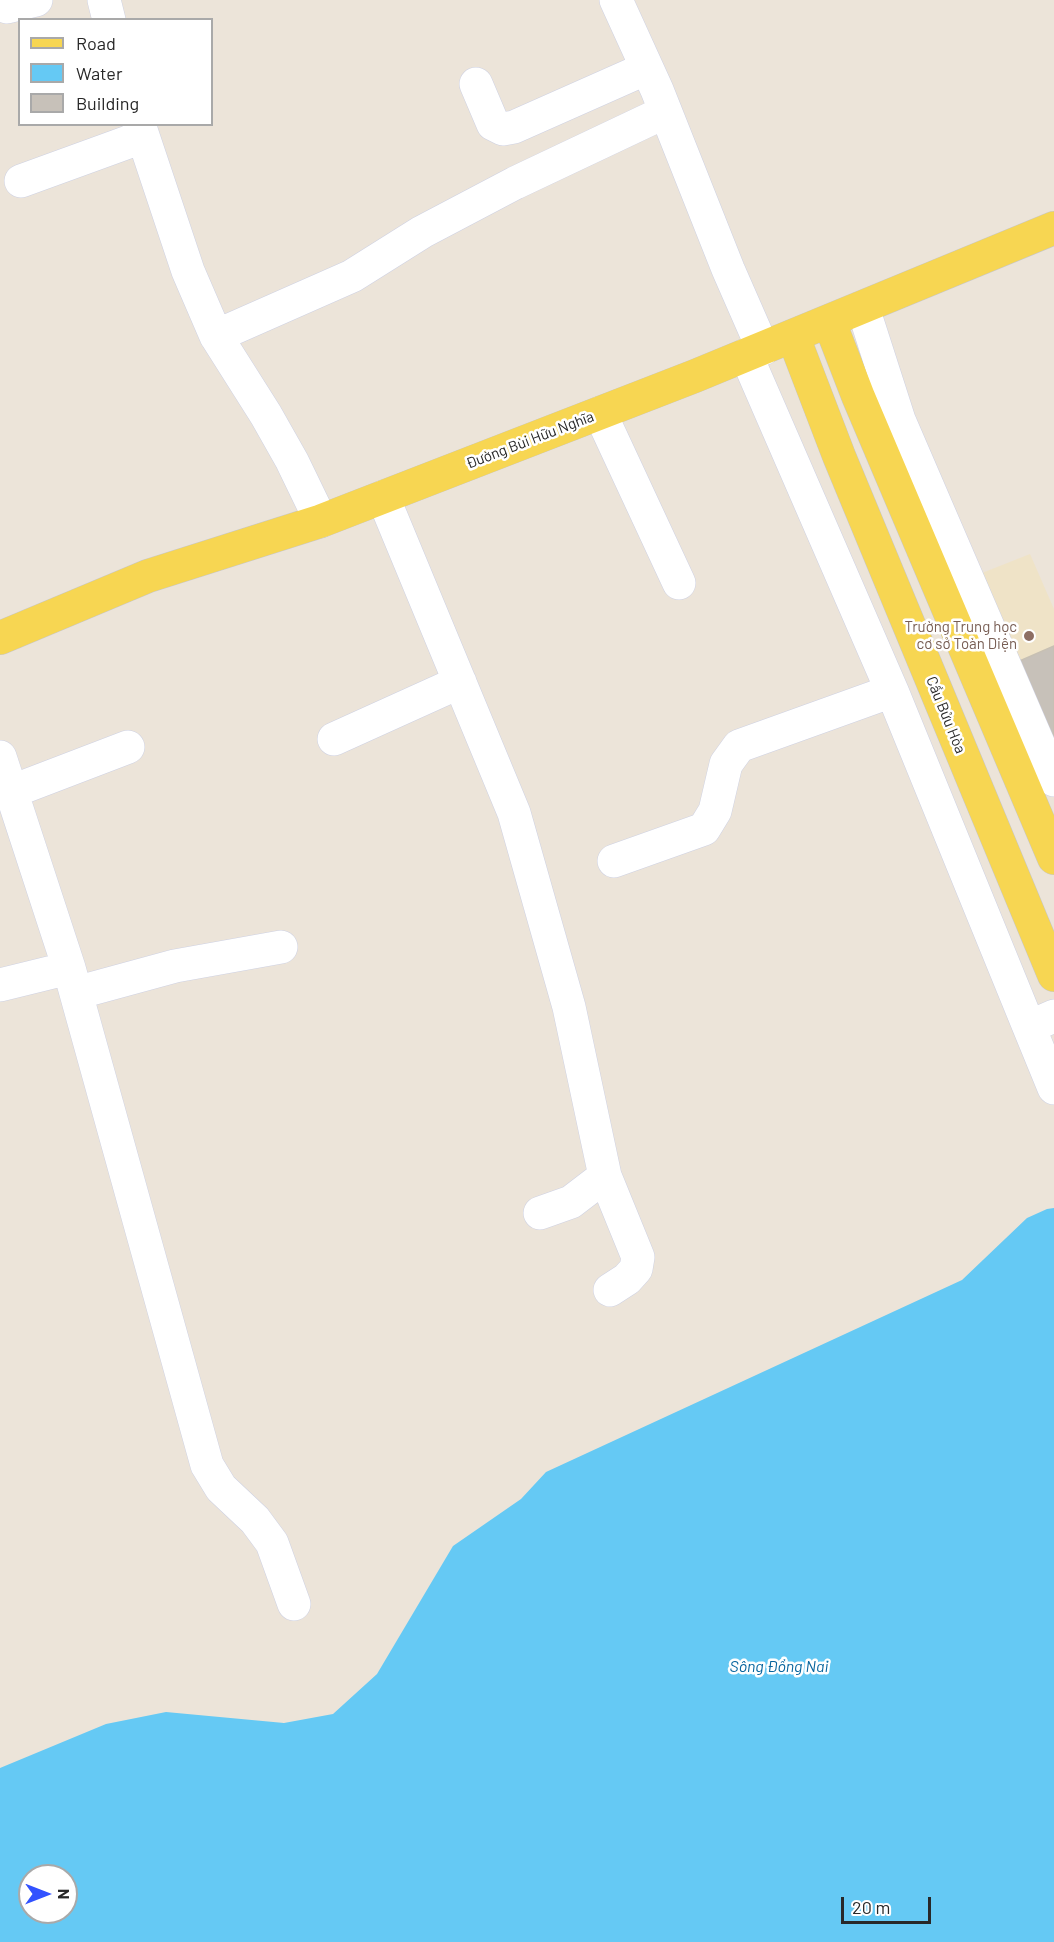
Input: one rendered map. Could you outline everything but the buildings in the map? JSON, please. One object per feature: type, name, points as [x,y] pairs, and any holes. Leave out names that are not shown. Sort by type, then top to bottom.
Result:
[{"type":"main road","name":"Đường Bùi Hữu Nghĩa","points":[[0,638],[148,576],[321,521],[600,413],[768,347],[1054,228]]},
{"type":"main road","points":[[829,321],[858,396],[1054,858]]},
{"type":"main road","name":"Cầu Bửu Hòa","points":[[768,347],[839,456],[1054,975]]},
{"type":"street","points":[[104,0],[109,18]]},
{"type":"street","points":[[616,0],[647,68],[728,269],[768,347],[892,691],[1041,1021],[1054,1088]]},
{"type":"street","points":[[476,84],[493,124],[503,129],[514,127],[647,68]]},
{"type":"street","points":[[216,336],[352,276],[422,232],[515,183],[665,112]]},
{"type":"street","points":[[21,181],[141,131],[188,271],[216,336],[251,390],[292,461],[321,521]]},
{"type":"street","points":[[863,308],[899,420],[1054,780]]},
{"type":"street","points":[[600,413],[679,583]]},
{"type":"street","points":[[383,497],[514,813],[569,1007],[605,1176],[638,1257],[636,1269],[627,1279],[610,1290]]},
{"type":"street","points":[[334,739],[460,682]]},
{"type":"street","points":[[614,861],[704,829],[716,811],[726,764],[740,746],[892,691]]},
{"type":"street","points":[[13,791],[128,747]]},
{"type":"street","points":[[0,757],[13,791],[72,980],[207,1465],[221,1488],[255,1520],[272,1544],[294,1604]]},
{"type":"street","points":[[0,985],[72,980],[175,966],[280,946]]},
{"type":"street","points":[[540,1213],[571,1202],[605,1176]]},
{"type":"shaded area","name":"Trường Trung học cơ sở Toàn Diện","points":[[1030,554],[1054,609],[1054,755],[977,575]]},
{"type":"water","name":"Sông Đồng Nai","points":[[1054,1208],[1054,1942],[0,1942],[0,1768],[106,1724],[166,1712],[284,1723],[333,1714],[377,1674],[453,1546],[521,1499],[546,1472],[962,1280],[1027,1218]]},
{"type":"place","name":"Trường Trung học cơ sở Toàn Diện","points":[[1029,636]]}]
